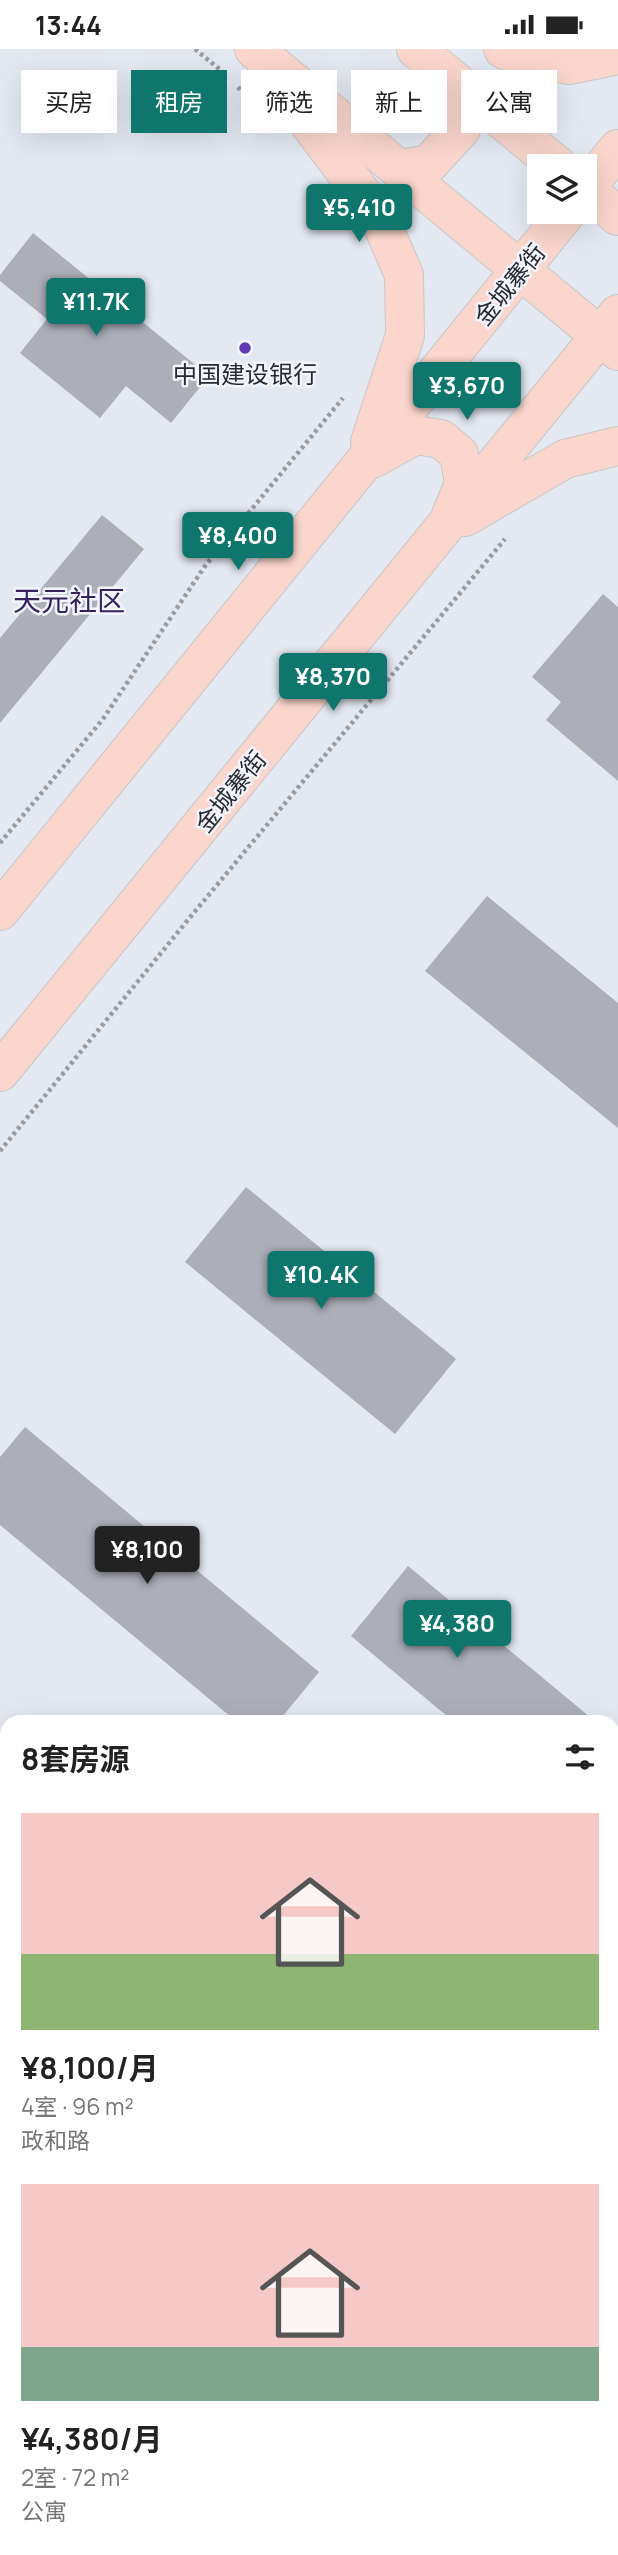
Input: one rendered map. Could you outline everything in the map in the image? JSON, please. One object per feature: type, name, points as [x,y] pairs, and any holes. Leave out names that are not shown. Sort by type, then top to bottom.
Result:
[{"type":"main road","points":[[253,49],[521,269],[612,334]]},
{"type":"main road","points":[[253,49],[379,215],[404,275],[405,335],[363,464]]},
{"type":"main road","points":[[416,49],[461,87]]},
{"type":"main road","points":[[503,49],[517,55],[570,65],[618,55]]},
{"type":"main road","points":[[400,169],[429,164],[461,129]]},
{"type":"main road","points":[[518,133],[543,154]]},
{"type":"main road","points":[[597,174],[618,149]]},
{"type":"main road","points":[[597,199],[618,216]]},
{"type":"main road","name":"金城寨街","points":[[0,911],[557,224]]},
{"type":"main road","name":"金城寨街","points":[[0,1072],[445,529],[612,334]]},
{"type":"main road","points":[[363,464],[416,435],[441,439],[458,454],[464,484],[445,529]]},
{"type":"main road","points":[[445,529],[565,460],[618,446]]},
{"type":"path","points":[[0,843],[103,719],[205,566],[351,389]]},
{"type":"path","points":[[0,1151],[195,911],[506,538]]},
{"type":"building","points":[[33,233],[209,376],[171,423],[126,386],[100,418],[20,353],[47,319],[0,281],[0,275]]},
{"type":"building","points":[[102,515],[144,549],[0,723],[0,638]]},
{"type":"building","points":[[603,594],[618,607],[618,781],[546,720],[561,702],[532,677]]},
{"type":"building","points":[[487,896],[618,1003],[618,1128],[425,971]]},
{"type":"building","points":[[246,1187],[456,1359],[395,1434],[185,1262]]},
{"type":"building","points":[[25,1427],[319,1672],[284,1715],[229,1715],[0,1525],[0,1457]]},
{"type":"building","points":[[408,1566],[588,1715],[446,1715],[351,1636]]},
{"type":"place","name":"中国建设银行","points":[[245,348]]},
{"type":"district","name":"天元社区","points":[[69,600]]}]
